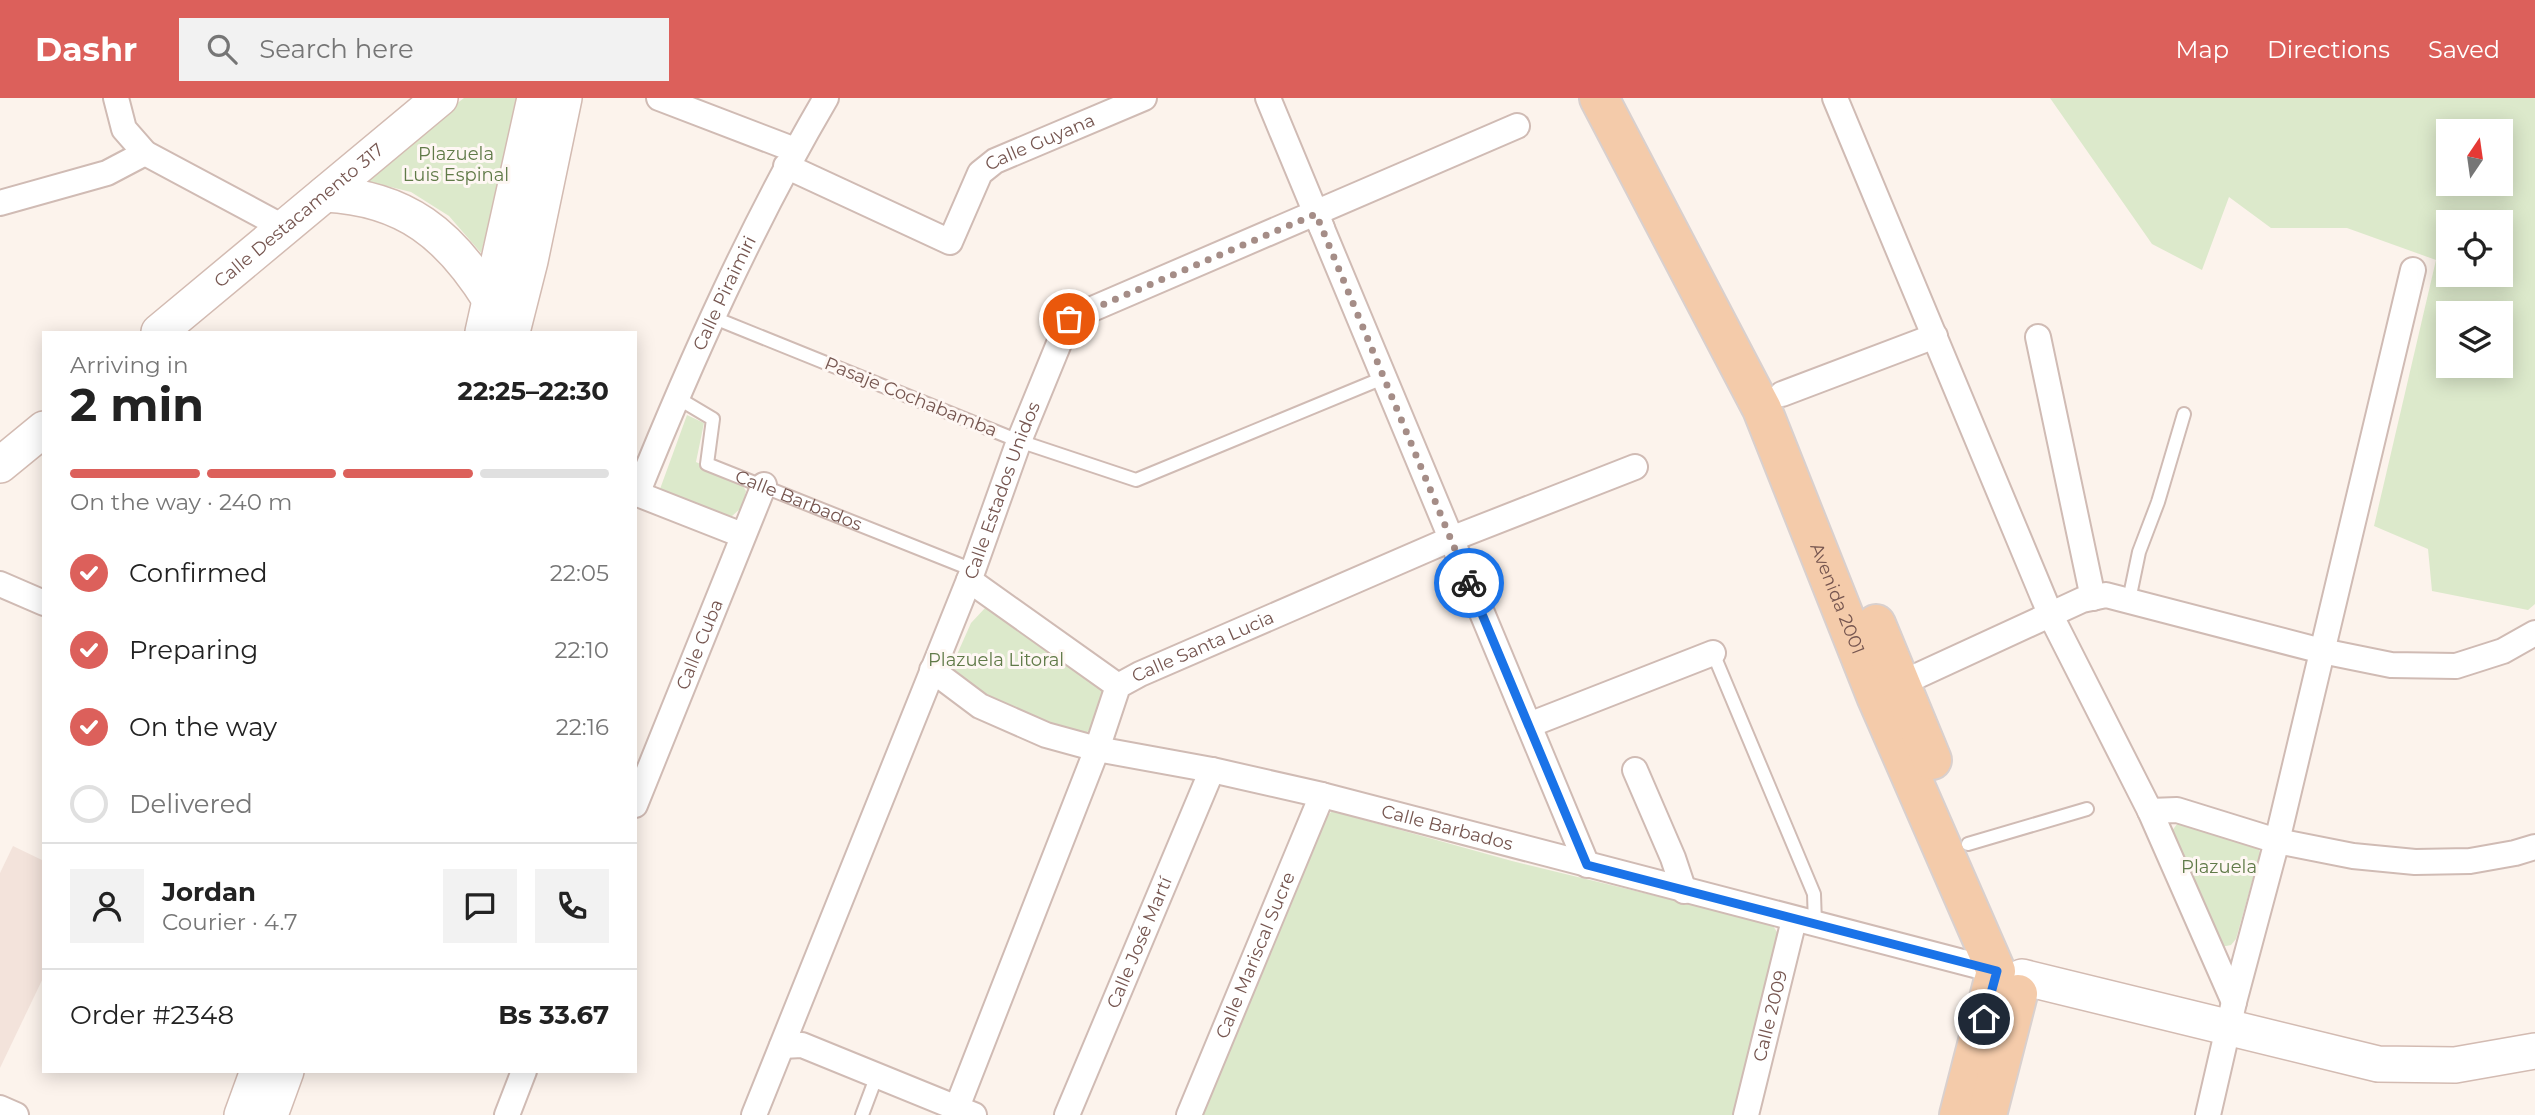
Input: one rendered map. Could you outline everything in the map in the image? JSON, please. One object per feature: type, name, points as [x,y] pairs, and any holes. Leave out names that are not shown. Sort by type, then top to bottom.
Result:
[{"type":"main road","name":"Avenida 2001","points":[[1600,98],[1762,409],[1888,690],[2010,974]]},
{"type":"main road","name":"Avenida 2001","points":[[1627,98],[1716,263],[1782,394],[1888,690],[1968,844],[2010,974]]},
{"type":"main road","points":[[1959,1115],[2010,974]]},
{"type":"main road","points":[[1987,1115],[2010,974]]},
{"type":"street","points":[[116,98],[124,129],[145,153],[285,228]]},
{"type":"street","name":"Calle Destacamento 317","points":[[160,331],[440,98]]},
{"type":"street","points":[[501,318],[536,98]]},
{"type":"street","points":[[501,318],[530,261],[564,98]]},
{"type":"street","name":"Calle Guyana","points":[[659,98],[790,158],[950,242],[980,173],[995,161],[1144,98]]},
{"type":"street","name":"Calle Piraimiri","points":[[637,492],[712,317],[790,158],[826,98]]},
{"type":"street","points":[[1268,98],[1448,533]]},
{"type":"street","points":[[1835,98],[2051,616],[2150,811],[2232,1016]]},
{"type":"street","name":"Calle Estados Unidos","points":[[754,1115],[971,575],[1019,441],[1069,319],[1517,125]]},
{"type":"street","points":[[0,203],[107,173],[145,153]]},
{"type":"street","points":[[326,194],[371,200],[398,209],[449,245],[470,267],[501,318]]},
{"type":"street","points":[[1316,214],[1587,865]]},
{"type":"street","points":[[2208,1115],[2277,841],[2413,270]]},
{"type":"street","points":[[1782,394],[1936,336]]},
{"type":"street","points":[[2038,337],[2093,598]]},
{"type":"street","points":[[0,465],[42,431]]},
{"type":"street","name":"Calle Santa Lucia","points":[[961,1113],[1118,687],[1140,674],[1448,533],[1635,467]]},
{"type":"street","name":"Calle Cuba","points":[[637,801],[764,485]]},
{"type":"street","points":[[637,494],[742,535]]},
{"type":"street","points":[[971,575],[1118,687]]},
{"type":"street","points":[[0,584],[42,602]]},
{"type":"street","points":[[1888,690],[2082,600],[2106,595],[2322,651],[2391,665],[2456,666],[2503,651],[2535,633]]},
{"type":"street","points":[[1529,725],[1713,653]]},
{"type":"street","name":"Calle Barbados","points":[[932,670],[980,706],[1046,735],[1097,749],[1212,770],[1322,795],[2010,974]]},
{"type":"street","points":[[1635,769],[1684,891]]},
{"type":"street","name":"Calle José Martí","points":[[1067,1115],[1212,770]]},
{"type":"street","name":"Calle Mariscal Sucre","points":[[1189,1115],[1322,795]]},
{"type":"street","points":[[2150,811],[2177,810],[2277,841],[2353,856],[2415,862],[2470,861],[2535,847]]},
{"type":"street","name":"Calle 2009","points":[[1746,1115],[1805,922]]},
{"type":"street","points":[[2010,974],[2232,1016],[2378,1064],[2455,1065],[2535,1051]]},
{"type":"street","points":[[782,1046],[802,1045],[961,1113]]},
{"type":"street","points":[[242,1115],[257,1073]]},
{"type":"street","points":[[270,1115],[285,1073]]},
{"type":"street","points":[[507,1115],[523,1073]]},
{"type":"street","points":[[0,1108],[16,1115]]},
{"type":"lane","name":"Pasaje Cochabamba","points":[[712,317],[1019,441],[1136,481],[1383,378]]},
{"type":"lane","name":"Calle Barbados","points":[[676,397],[713,419],[707,464],[764,485],[971,575]]},
{"type":"lane","points":[[2129,600],[2139,552],[2158,502],[2184,414]]},
{"type":"lane","points":[[1713,653],[1814,894],[1805,922]]},
{"type":"lane","points":[[1968,844],[2087,809]]},
{"type":"lane","points":[[862,1115],[877,1075]]},
{"type":"shaded area","points":[[13,846],[42,860],[42,980],[0,1068],[0,873]]},
{"type":"green space","name":"Plazuela Luis Espinal","points":[[464,98],[524,98],[481,253],[449,216],[411,192],[358,179]]},
{"type":"green space","points":[[2050,98],[2535,98],[2535,604],[2528,610],[2432,591],[2428,549],[2374,526],[2436,260],[2347,228],[2271,228],[2229,197],[2202,270],[2152,244]]},
{"type":"green space","points":[[687,415],[704,423],[696,462],[741,483],[746,491],[742,507],[731,517],[660,489]]},
{"type":"green space","name":"Plazuela Litoral","points":[[986,607],[1102,690],[1098,716],[1082,737],[1012,711],[980,693],[951,668],[971,623]]},
{"type":"green space","points":[[1332,811],[1512,861],[1772,924],[1780,937],[1735,1115],[1200,1115],[1322,822]]},
{"type":"green space","name":"Plazuela","points":[[2186,822],[2258,844],[2260,853],[2236,939],[2231,945],[2221,947],[2169,835],[2177,824]]},
{"type":"way so far","points":[[1069,319],[1316,214],[1469,583]]},
{"type":"route","points":[[1469,583],[1587,865],[1997,971],[1984,1019]]}]
